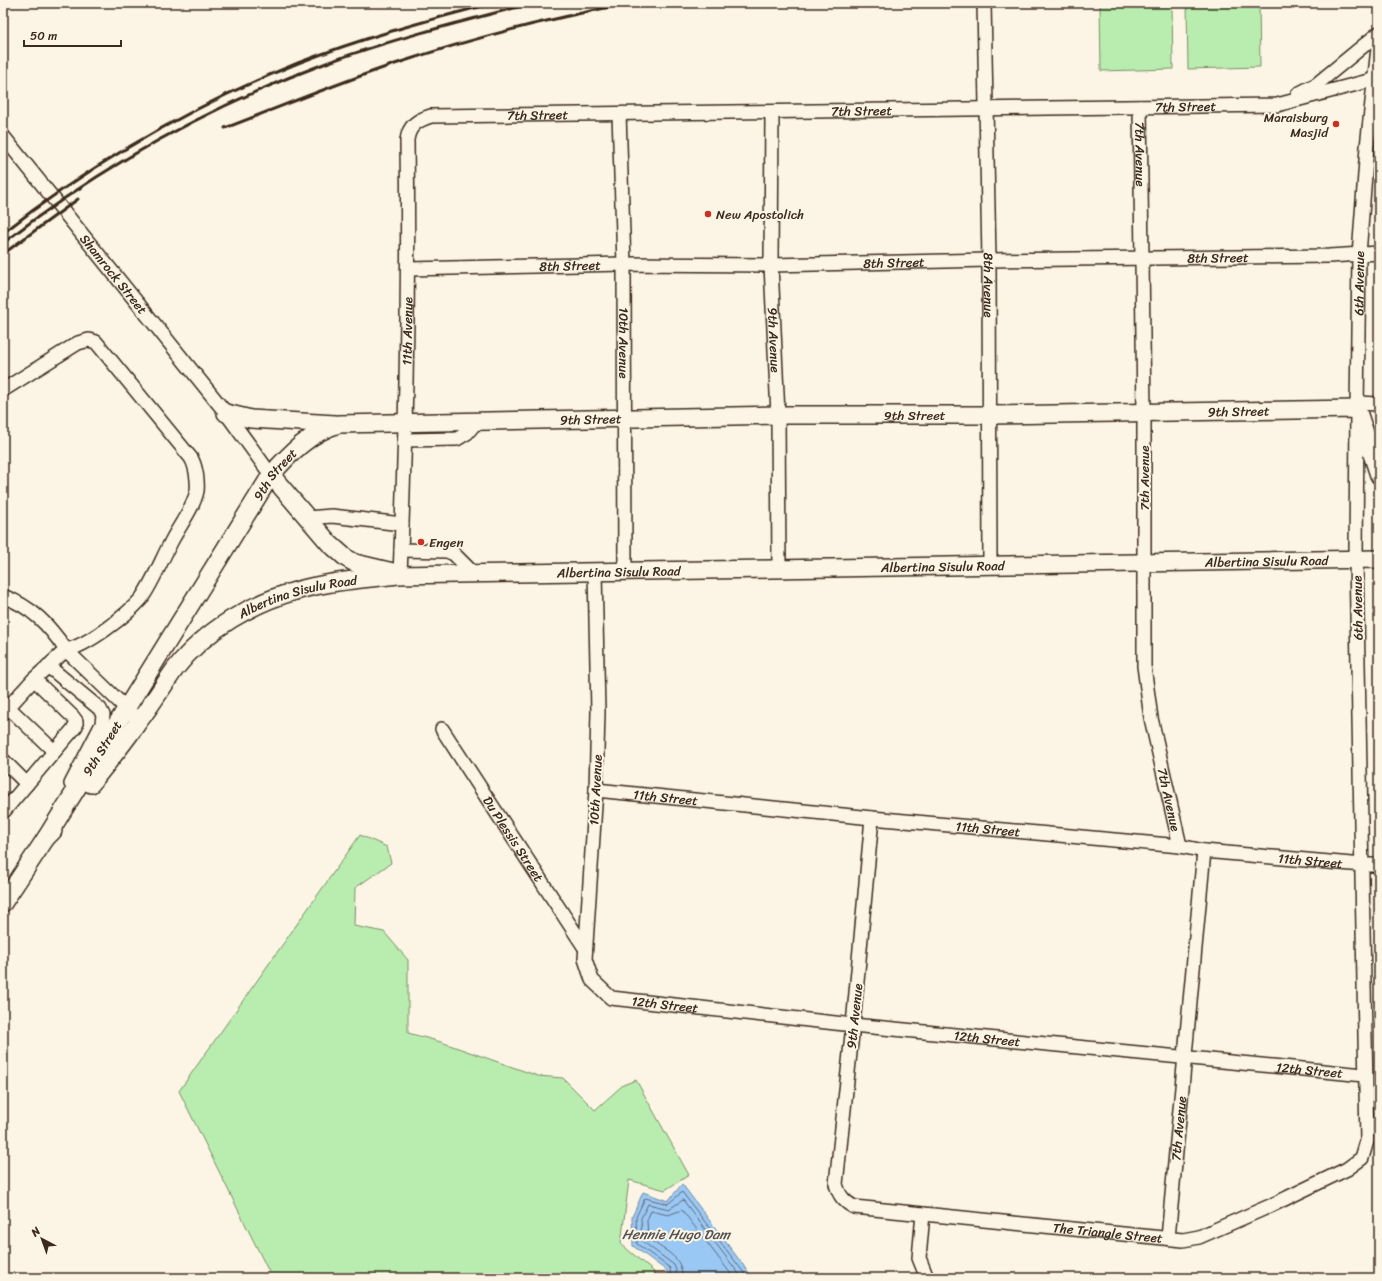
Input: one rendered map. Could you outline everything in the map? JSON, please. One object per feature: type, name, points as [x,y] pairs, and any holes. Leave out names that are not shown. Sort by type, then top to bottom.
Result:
[{"type":"main road","points":[[1357,406],[1379,475]]},
{"type":"main road","name":"9th Street","points":[[44,842],[271,475],[288,456],[301,445],[319,432],[339,424],[477,420],[1144,413],[1357,406]]},
{"type":"main road","points":[[226,413],[251,419],[339,424]]},
{"type":"main road","points":[[271,475],[329,544],[346,558],[355,563],[389,571],[399,575]]},
{"type":"main road","name":"Albertina Sisulu Road","points":[[3,903],[44,842],[77,803],[186,656],[210,634],[239,615],[298,590],[316,585],[399,575],[1379,559]]},
{"type":"street","name":"8th Avenue","points":[[984,3],[989,260],[990,566]]},
{"type":"street","name":"7th Street","points":[[1277,105],[1317,84],[1379,32]]},
{"type":"street","name":"6th Avenue","points":[[1347,1169],[1362,1158],[1366,1150],[1356,559],[1357,406],[1359,255],[1367,147],[1376,79],[1379,39]]},
{"type":"street","name":"7th Street","points":[[447,116],[1277,105],[1376,79]]},
{"type":"street","name":"7th Avenue","points":[[1140,107],[1144,413],[1143,645],[1146,684],[1151,718],[1180,846]]},
{"type":"street","name":"9th Avenue","points":[[772,112],[771,266],[778,416],[779,569]]},
{"type":"street","name":"10th Avenue","points":[[619,114],[624,264],[625,571]]},
{"type":"street","name":"11th Avenue","points":[[399,575],[406,440],[408,132],[414,124],[422,119],[431,116],[447,116]]},
{"type":"street","name":"Shamrock Street","points":[[3,136],[226,413],[271,475]]},
{"type":"street","name":"8th Street","points":[[408,269],[624,264],[771,266],[989,260],[1359,255],[1379,253]]},
{"type":"street","points":[[3,390],[78,343],[89,340],[96,342],[191,458],[197,486],[192,503],[146,591],[135,605],[100,634],[86,643],[66,650],[34,679],[6,710],[54,751]]},
{"type":"street","points":[[1357,406],[1379,404]]},
{"type":"street","points":[[406,440],[457,439],[467,433],[477,420]]},
{"type":"street","points":[[307,518],[332,516],[402,524]]},
{"type":"street","points":[[401,550],[447,551],[454,554],[474,574]]},
{"type":"street","name":"10th Avenue","points":[[595,572],[598,712],[596,790],[585,948],[587,969],[592,980],[611,998]]},
{"type":"street","points":[[3,596],[19,603],[40,617],[55,633],[66,650],[127,709],[138,722]]},
{"type":"street","points":[[44,842],[102,724],[103,719],[100,709],[48,666]]},
{"type":"street","points":[[4,811],[76,726],[76,721],[34,679]]},
{"type":"street","name":"Du Plessis Street","points":[[442,729],[585,948]]},
{"type":"street","points":[[3,760],[27,784]]},
{"type":"street","name":"11th Street","points":[[596,790],[872,818],[1180,846],[1204,851],[1362,865],[1379,865]]},
{"type":"street","name":"9th Avenue","points":[[854,1206],[845,1202],[839,1193],[836,1184],[853,1025],[872,818]]},
{"type":"street","name":"7th Avenue","points":[[1168,1238],[1204,851]]},
{"type":"street","name":"12th Street","points":[[611,998],[853,1025],[1364,1075]]},
{"type":"street","name":"The Triangle Street","points":[[854,1206],[1183,1240],[1199,1237],[1270,1206],[1347,1169]]},
{"type":"street","points":[[923,1214],[919,1258],[927,1278]]},
{"type":"green space","points":[[1100,3],[1172,3],[1173,69],[1101,71]]},
{"type":"green space","points":[[1187,3],[1259,3],[1260,67],[1188,69]]},
{"type":"green space","points":[[360,835],[387,847],[391,863],[355,888],[354,926],[384,932],[408,960],[408,1033],[441,1042],[538,1076],[563,1078],[595,1110],[623,1085],[636,1080],[689,1175],[665,1190],[629,1180],[621,1244],[654,1272],[654,1278],[272,1278],[179,1091]]},
{"type":"water","name":"Hennie Hugo Dam","points":[[682,1184],[753,1278],[667,1278],[667,1271],[633,1246],[632,1217],[643,1192],[668,1201]]},
{"type":"railway","points":[[3,233],[37,207],[108,160],[144,138],[220,98],[298,63],[346,45],[494,3]]},
{"type":"railway","points":[[3,243],[40,215],[118,164],[200,118],[242,98],[285,79],[354,53],[430,30],[533,3]]},
{"type":"railway","points":[[225,128],[379,69],[458,44],[572,15],[630,3]]},
{"type":"railway","points":[[3,254],[78,199]]},
{"type":"place","name":"Maraisburg Masjid","points":[[1336,124]]},
{"type":"place","name":"New Apostolich","points":[[708,214]]},
{"type":"place","name":"Engen","points":[[421,542]]}]
